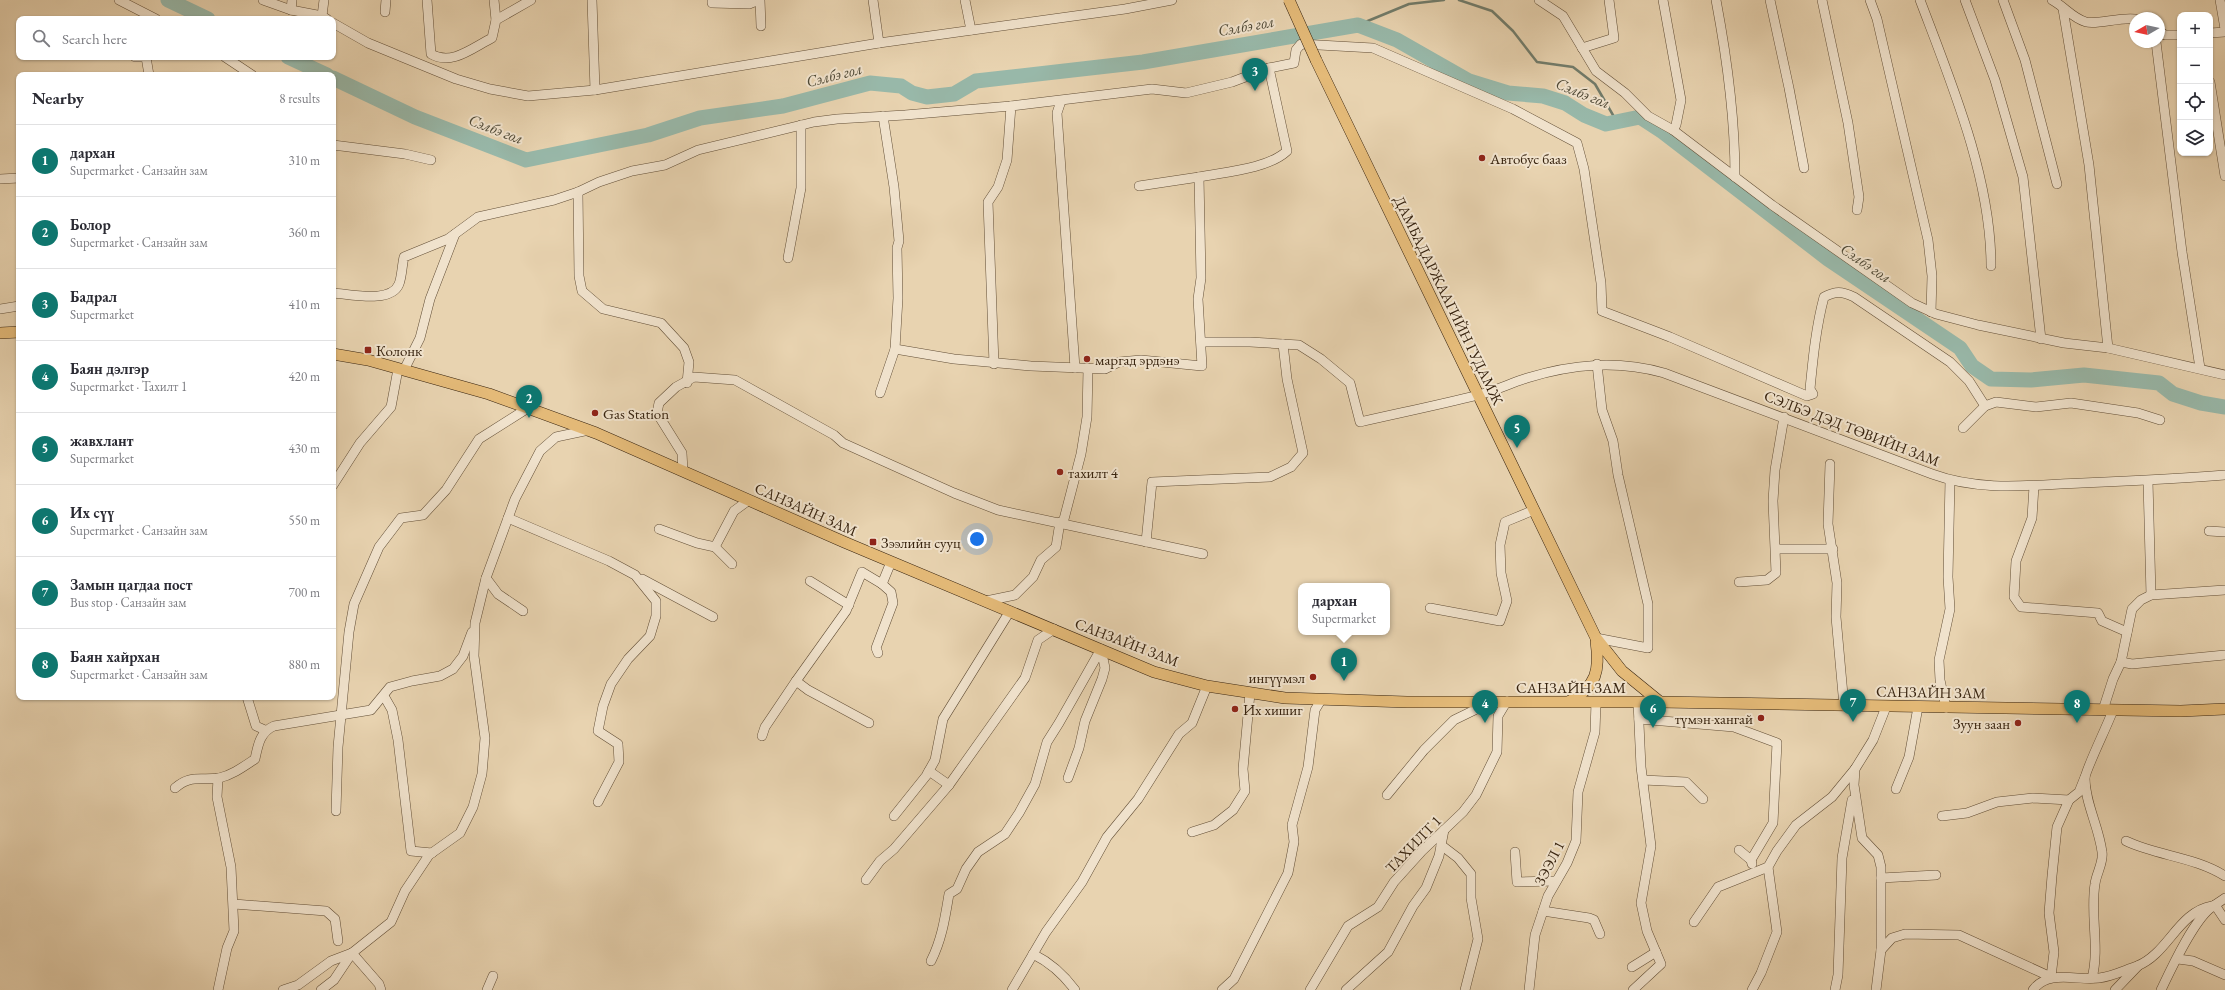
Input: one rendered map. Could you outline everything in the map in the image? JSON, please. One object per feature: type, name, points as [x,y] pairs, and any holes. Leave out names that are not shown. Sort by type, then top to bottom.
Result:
[{"type":"main road","name":"ДАМБАДАРЖААГИЙН ГУДАМЖ","points":[[1289,0],[1316,60],[1596,638],[1622,671],[1660,702]]},
{"type":"main road","points":[[0,333],[16,332]]},
{"type":"main road","name":"САНЗАЙН ЗАМ","points":[[336,355],[368,360],[489,394],[589,430],[891,562],[1154,672],[1207,686],[1285,698],[1321,700],[1660,702],[2181,711],[2225,709]]},
{"type":"main road","points":[[1569,702],[1582,695],[1595,676],[1598,660],[1596,638]]},
{"type":"street","points":[[119,0],[150,16]]},
{"type":"street","points":[[263,0],[292,10],[320,16]]},
{"type":"street","points":[[292,0],[292,10]]},
{"type":"street","points":[[324,0],[325,16]]},
{"type":"street","points":[[385,12],[386,0]]},
{"type":"street","points":[[427,0],[431,54],[441,59],[453,59],[492,38],[496,20],[494,0]]},
{"type":"street","points":[[496,20],[531,0]]},
{"type":"street","points":[[592,0],[595,90]]},
{"type":"street","points":[[712,0],[712,4],[749,4],[759,0],[761,26]]},
{"type":"street","points":[[873,0],[879,43]]},
{"type":"street","points":[[965,0],[972,30]]},
{"type":"street","points":[[336,25],[368,44],[456,79],[490,89],[528,96],[595,90],[879,43],[1126,10],[1172,0]]},
{"type":"street","points":[[1539,0],[1563,16],[1596,71],[1625,93],[1648,116],[1673,130],[1876,280],[1912,304],[1930,312],[2041,339],[2108,348],[2225,375]]},
{"type":"street","points":[[1582,48],[1614,38],[1609,0]]},
{"type":"street","points":[[1663,0],[1681,100],[1676,125],[1673,130]]},
{"type":"street","points":[[1716,0],[1726,58],[1732,114],[1735,177]]},
{"type":"street","points":[[1770,0],[1790,88],[1804,168]]},
{"type":"street","points":[[1822,0],[1848,123],[1859,197],[1856,210]]},
{"type":"street","points":[[1870,0],[1880,34],[1928,240],[1932,276],[1930,312]]},
{"type":"street","points":[[1920,0],[1951,81],[1978,175],[1991,241],[1991,266]]},
{"type":"street","points":[[1965,0],[1995,80],[2023,177],[2041,339]]},
{"type":"street","points":[[2002,0],[2025,60],[2057,184]]},
{"type":"street","points":[[2052,0],[2060,4],[2063,9],[2089,165],[2108,348]]},
{"type":"street","points":[[2213,32],[2225,30],[2220,0]]},
{"type":"street","points":[[2063,9],[2086,22],[2098,23],[2129,18]]},
{"type":"street","points":[[2165,35],[2177,35]]},
{"type":"street","points":[[336,293],[383,297],[392,293],[399,285],[404,257],[455,234],[478,217],[516,210],[578,192],[599,182],[632,172],[665,165],[698,150],[801,125],[837,118],[1011,106],[1061,101],[1088,95],[1152,89],[1186,93],[1232,82],[1269,68],[1294,63],[1296,50],[1301,44],[1373,48],[1513,109],[1576,143],[1584,169],[1602,283],[1602,311],[1670,337],[1807,396],[1813,394],[1810,389],[1815,352],[1814,338],[1824,297],[1832,292],[1838,291],[1854,297],[1950,362],[1969,381],[1985,406]]},
{"type":"street","points":[[2157,48],[2182,252],[2200,368]]},
{"type":"street","points":[[146,60],[148,72]]},
{"type":"street","points":[[230,60],[248,72]]},
{"type":"street","points":[[1139,186],[1252,167],[1281,157],[1287,151],[1269,68]]},
{"type":"street","points":[[2210,84],[2225,176]]},
{"type":"street","points":[[1061,101],[1057,114],[1074,368]]},
{"type":"street","points":[[994,364],[988,202],[998,187],[1007,160],[1011,106]]},
{"type":"street","points":[[880,393],[895,348],[898,298],[897,248],[899,240],[894,187],[883,116]]},
{"type":"street","points":[[788,258],[800,188],[801,125]]},
{"type":"street","points":[[336,145],[404,154],[431,160]]},
{"type":"street","points":[[895,348],[994,364],[1104,369],[1119,362],[1141,360],[1202,366],[1198,299],[1201,278],[1199,177]]},
{"type":"street","points":[[0,178],[16,178]]},
{"type":"street","points":[[578,192],[579,276],[582,291],[603,309],[661,323],[684,348],[689,362],[687,383]]},
{"type":"street","points":[[336,480],[360,443],[391,407],[401,369],[420,338],[430,298],[455,234]]},
{"type":"street","points":[[0,309],[16,306]]},
{"type":"street","points":[[1146,542],[1152,482],[1270,477],[1291,467],[1304,453],[1287,379],[1283,344],[1201,342]]},
{"type":"street","name":"СЭЛБЭ ДЭД ТӨВИЙН ЗАМ","points":[[1283,344],[1299,345],[1321,358],[1350,383],[1360,422],[1479,395],[1544,373],[1597,364],[1632,366],[1658,371],[1950,480],[1981,486],[2034,486],[2148,481],[2225,475]]},
{"type":"street","points":[[1596,638],[1648,648],[1648,604],[1618,475],[1613,441],[1602,410],[1597,364]]},
{"type":"street","points":[[986,601],[1015,595],[1033,576],[1041,560],[1056,547],[1081,454],[1087,417],[1088,369]]},
{"type":"street","points":[[683,471],[682,453],[657,413],[659,403],[676,387],[687,383],[694,377],[735,380],[834,435],[843,443],[954,493],[998,510],[1203,554]]},
{"type":"street","points":[[1963,428],[1985,406],[1998,402],[2036,407],[2071,403],[2138,413],[2160,420]]},
{"type":"street","points":[[336,811],[338,747],[343,715],[349,632],[354,604],[378,547],[401,518],[423,515],[446,490],[478,439],[528,408]]},
{"type":"street","points":[[1739,582],[1767,580],[1776,574],[1777,549],[1774,501],[1775,470],[1784,417]]},
{"type":"street","points":[[174,788],[184,780],[200,777],[218,778],[238,771],[255,759],[259,743],[266,730],[274,726],[371,710],[390,687],[440,676],[453,669],[463,656],[475,623],[486,578],[515,499],[540,451],[556,437],[589,430]]},
{"type":"street","points":[[1830,464],[1828,524],[1837,583],[1836,617],[1844,706]]},
{"type":"street","points":[[1946,708],[1940,680],[1939,660],[1950,609],[1948,571],[1950,480]]},
{"type":"street","points":[[2148,481],[2151,595]]},
{"type":"street","points":[[2034,486],[2032,518],[2016,561],[2014,597],[2021,606],[2098,613],[2102,621],[2127,632]]},
{"type":"street","points":[[715,547],[734,511],[749,500]]},
{"type":"street","points":[[1430,608],[1500,621],[1507,601],[1501,573],[1500,545],[1505,522],[1534,510]]},
{"type":"street","points":[[508,518],[609,561],[663,592],[713,617]]},
{"type":"street","points":[[659,529],[697,543],[715,547],[732,564]]},
{"type":"street","points":[[2209,531],[2225,532]]},
{"type":"street","points":[[1777,549],[1833,549]]},
{"type":"street","points":[[882,584],[891,562]]},
{"type":"street","points":[[762,736],[765,727],[849,605],[862,572],[882,584],[891,592],[893,603],[876,648],[878,653]]},
{"type":"street","points":[[598,802],[619,762],[618,744],[598,731],[603,706],[611,684],[624,666],[650,636],[656,616],[656,602],[635,575]]},
{"type":"street","points":[[486,578],[498,594],[523,611]]},
{"type":"street","points":[[810,581],[849,605]]},
{"type":"street","points":[[2032,990],[2051,977],[2054,952],[2049,913],[2058,827],[2069,800],[2079,792],[2108,710],[2113,679],[2122,662],[2132,609],[2141,600],[2151,595],[2225,590]]},
{"type":"street","points":[[894,816],[929,771],[937,753],[943,719],[1010,611]]},
{"type":"street","points":[[283,990],[298,985],[331,961],[352,953],[391,922],[405,890],[432,853],[460,833],[473,807],[482,774],[485,738],[474,656],[475,623]]},
{"type":"street","points":[[866,880],[880,861],[894,848],[949,785],[1025,678],[1038,640],[1054,629]]},
{"type":"street","points":[[1068,778],[1079,748],[1085,721],[1105,668],[1100,649]]},
{"type":"street","points":[[931,961],[939,946],[949,894],[957,889],[966,869],[978,852],[1005,834],[1018,813],[1035,784],[1046,742],[1059,724],[1100,649]]},
{"type":"street","points":[[2122,662],[2132,664],[2225,656]]},
{"type":"street","points":[[796,681],[808,690],[869,723]]},
{"type":"street","points":[[1012,990],[1061,909],[1075,894],[1107,837],[1138,799],[1179,734],[1192,723],[1207,686]]},
{"type":"street","points":[[1192,832],[1214,825],[1233,810],[1245,791],[1243,769],[1250,693]]},
{"type":"street","points":[[384,696],[392,710],[398,740],[411,851],[432,853]]},
{"type":"street","points":[[248,700],[256,726],[266,730]]},
{"type":"street","points":[[1222,990],[1234,979],[1288,873],[1294,842],[1292,825],[1303,787],[1315,710],[1321,700]]},
{"type":"street","points":[[1387,795],[1424,750],[1454,720],[1492,701]]},
{"type":"street","name":"ТАХИЛТ 1","points":[[1310,990],[1348,926],[1378,907],[1394,882],[1422,851],[1463,812],[1476,795],[1498,752],[1498,716],[1507,701]]},
{"type":"street","name":"ЗЭЭЛ 1","points":[[1529,990],[1535,935],[1548,896],[1567,863],[1576,841],[1578,792],[1594,732],[1596,702]]},
{"type":"street","points":[[1633,990],[1661,964],[1647,931],[1642,903],[1651,846],[1643,780],[1638,702]]},
{"type":"street","points":[[1752,990],[1761,973],[1777,932],[1768,867],[1777,851],[1796,825],[1832,797],[1855,769],[1873,740],[1886,707]]},
{"type":"street","points":[[1896,789],[1909,757],[1918,707]]},
{"type":"street","points":[[1640,719],[1734,727],[1777,743],[1772,822],[1751,860]]},
{"type":"street","points":[[1855,769],[1854,785],[1862,838],[1878,855],[1882,867],[1881,950],[1876,990]]},
{"type":"street","points":[[1835,990],[1838,975],[1842,858],[1855,769]]},
{"type":"street","points":[[929,771],[949,785]]},
{"type":"street","points":[[2085,776],[2088,796],[2103,854],[2095,884],[2093,919],[2095,967],[2092,978]]},
{"type":"street","points":[[218,778],[217,797],[232,867],[234,904],[233,936],[227,948],[218,990]]},
{"type":"street","points":[[1643,780],[1686,782],[1703,799]]},
{"type":"street","points":[[1942,816],[1967,813],[2004,802],[2033,798],[2069,800]]},
{"type":"street","points":[[1346,990],[1388,952],[1413,906],[1426,888],[1439,856],[1444,830]]},
{"type":"street","points":[[2126,841],[2147,850],[2187,860],[2225,876]]},
{"type":"street","points":[[1441,845],[1458,858],[1471,874],[1470,898],[1478,939],[1465,990]]},
{"type":"street","points":[[1738,850],[1751,860],[1754,872]]},
{"type":"street","points":[[1515,852],[1517,882],[1556,881]]},
{"type":"street","points":[[1694,922],[1718,887],[1768,867]]},
{"type":"street","points":[[1881,878],[1936,875]]},
{"type":"street","points":[[2161,990],[2204,915],[2214,905],[2225,898]]},
{"type":"street","points":[[234,904],[326,911],[335,919],[338,941]]},
{"type":"street","points":[[2214,905],[2225,920]]},
{"type":"street","points":[[2115,990],[2139,965],[2166,943],[2181,925],[2201,908],[2214,905]]},
{"type":"street","points":[[1543,911],[1594,920],[1600,934]]},
{"type":"street","points":[[1881,950],[1892,938],[1905,934],[1958,935],[2051,977],[2099,978],[2139,965]]},
{"type":"street","points":[[1632,967],[1656,952]]},
{"type":"street","points":[[321,990],[334,980],[352,953]]},
{"type":"street","points":[[352,953],[379,984],[381,990]]},
{"type":"street","points":[[1033,954],[1044,959],[1067,980],[1075,990]]},
{"type":"street","points":[[2178,959],[2198,963],[2225,975]]},
{"type":"street","points":[[487,990],[493,976]]},
{"type":"waterway","name":"Сэлбэ гол","points":[[168,0],[202,16]]},
{"type":"waterway","points":[[1358,25],[1409,4],[1444,0]]},
{"type":"waterway","points":[[1459,0],[1492,11],[1513,31],[1537,62],[1573,67],[1595,84],[1617,122]]},
{"type":"waterway","name":"Сэлбэ гол","points":[[336,79],[415,117],[526,160],[648,135],[700,118],[783,106],[870,83],[901,86],[912,93],[927,97],[954,94],[976,81],[1143,62],[1358,25],[1397,40],[1469,81],[1508,93],[1543,96],[1565,103],[1584,115],[1606,124],[1640,117],[1663,132],[1828,259],[1960,348],[1972,366],[1991,379],[2031,380],[2084,375],[2159,383],[2173,394],[2201,403],[2225,407]]},
{"type":"waterway","name":"Сэлбэ гол","points":[[294,60],[320,72]]},
{"type":"place","name":"Бадрал","points":[[1255,91]]},
{"type":"place","name":"Автобус бааз","points":[[1482,158]]},
{"type":"place","name":"Колонк","points":[[368,350]]},
{"type":"place","name":"маргад эрдэнэ","points":[[1087,359]]},
{"type":"place","name":"Gas Station","points":[[595,413]]},
{"type":"place","name":"Болор","points":[[529,418]]},
{"type":"place","name":"жавхлант","points":[[1517,448]]},
{"type":"place","name":"тахилт 4","points":[[1060,472]]},
{"type":"place","name":"Зээлийн сууц","points":[[873,542]]},
{"type":"place","name":"ингүүмэл","points":[[1313,677]]},
{"type":"place","name":"дархан","points":[[1344,681]]},
{"type":"place","name":"Их хишиг","points":[[1235,709]]},
{"type":"place","name":"түмэн хангай","points":[[1761,718]]},
{"type":"place","name":"Замын цагдаа пост","points":[[1853,722]]},
{"type":"place","name":"Баян дэлгэр","points":[[1485,723]]},
{"type":"place","name":"Зуун заан","points":[[2018,723]]},
{"type":"place","name":"Баян хайрхан","points":[[2077,723]]},
{"type":"place","name":"Их сүү","points":[[1653,728]]}]
